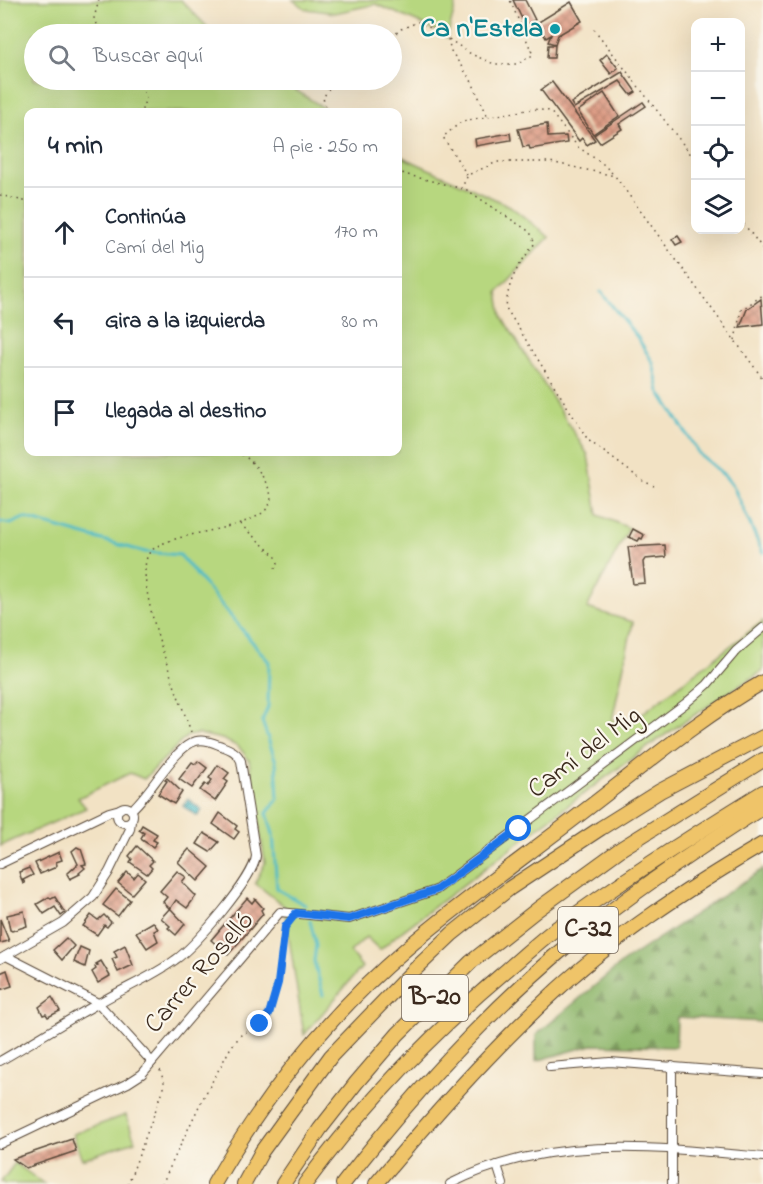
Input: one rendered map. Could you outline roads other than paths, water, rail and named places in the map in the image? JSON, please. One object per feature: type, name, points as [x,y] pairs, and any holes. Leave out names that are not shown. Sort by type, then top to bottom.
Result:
[{"type":"highway","points":[[214,1184],[253,1121],[280,1084],[321,1034],[376,976],[439,922],[712,715],[763,682]]},
{"type":"highway","points":[[244,1184],[262,1151],[331,1056],[406,977],[452,934],[534,871],[660,791],[763,737]]},
{"type":"highway","name":"B-20","points":[[283,1184],[320,1129],[356,1083],[398,1034],[471,962],[538,909],[622,848],[763,760]]},
{"type":"highway","name":"B-20","points":[[305,1184],[373,1099],[416,1052],[461,1009],[557,929],[657,858],[763,792]]},
{"type":"highway","name":"C-32","points":[[343,1184],[388,1126],[432,1076],[496,1010],[570,943],[682,858],[763,807]]},
{"type":"highway","points":[[376,1184],[420,1132],[546,999],[637,925],[697,882],[763,844]]},
{"type":"highway","points":[[439,922],[534,871]]},
{"type":"highway","points":[[384,1184],[420,1132]]},
{"type":"street","name":"Camí del Mig","points":[[280,912],[349,919],[436,890],[686,703],[707,685],[736,651],[763,628]]},
{"type":"street","points":[[0,1061],[98,1003],[177,960],[212,924],[236,895],[254,867],[256,856],[238,756],[233,751],[199,740],[188,744],[162,772],[143,799],[131,810]]},
{"type":"street","points":[[0,864],[109,812],[126,808],[131,810]]},
{"type":"street","points":[[120,810],[117,813],[120,821],[121,845]]},
{"type":"street","points":[[3,957],[63,923],[93,897],[109,872],[130,829],[133,814],[131,810]]},
{"type":"street","points":[[92,822],[127,823],[131,821]]},
{"type":"street","name":"Carrer Roselló","points":[[0,1144],[128,1083],[142,1074],[280,912]]},
{"type":"street","points":[[3,957],[98,1003],[154,1060]]},
{"type":"street","points":[[550,1067],[610,1062],[763,1074]]},
{"type":"street","points":[[672,1066],[672,1184]]},
{"type":"street","points":[[450,1184],[496,1166],[534,1155],[577,1149],[672,1148],[763,1157]]},
{"type":"street","points":[[496,1166],[503,1184]]},
{"type":"water","points":[[188,799],[202,810],[197,816],[183,806]]},
{"type":"waterway","points":[[601,292],[638,338],[653,363],[659,391],[700,455],[725,476],[733,486],[763,553]]},
{"type":"waterway","points":[[0,522],[11,524],[24,518],[145,552],[180,555],[269,662],[268,707],[262,721],[276,762],[278,799],[267,813],[273,834],[277,889],[305,905]]},
{"type":"waterway","points":[[310,921],[316,945],[314,961],[323,995]]},
{"type":"place","name":"Ca n'Estela","points":[[555,29]]}]
